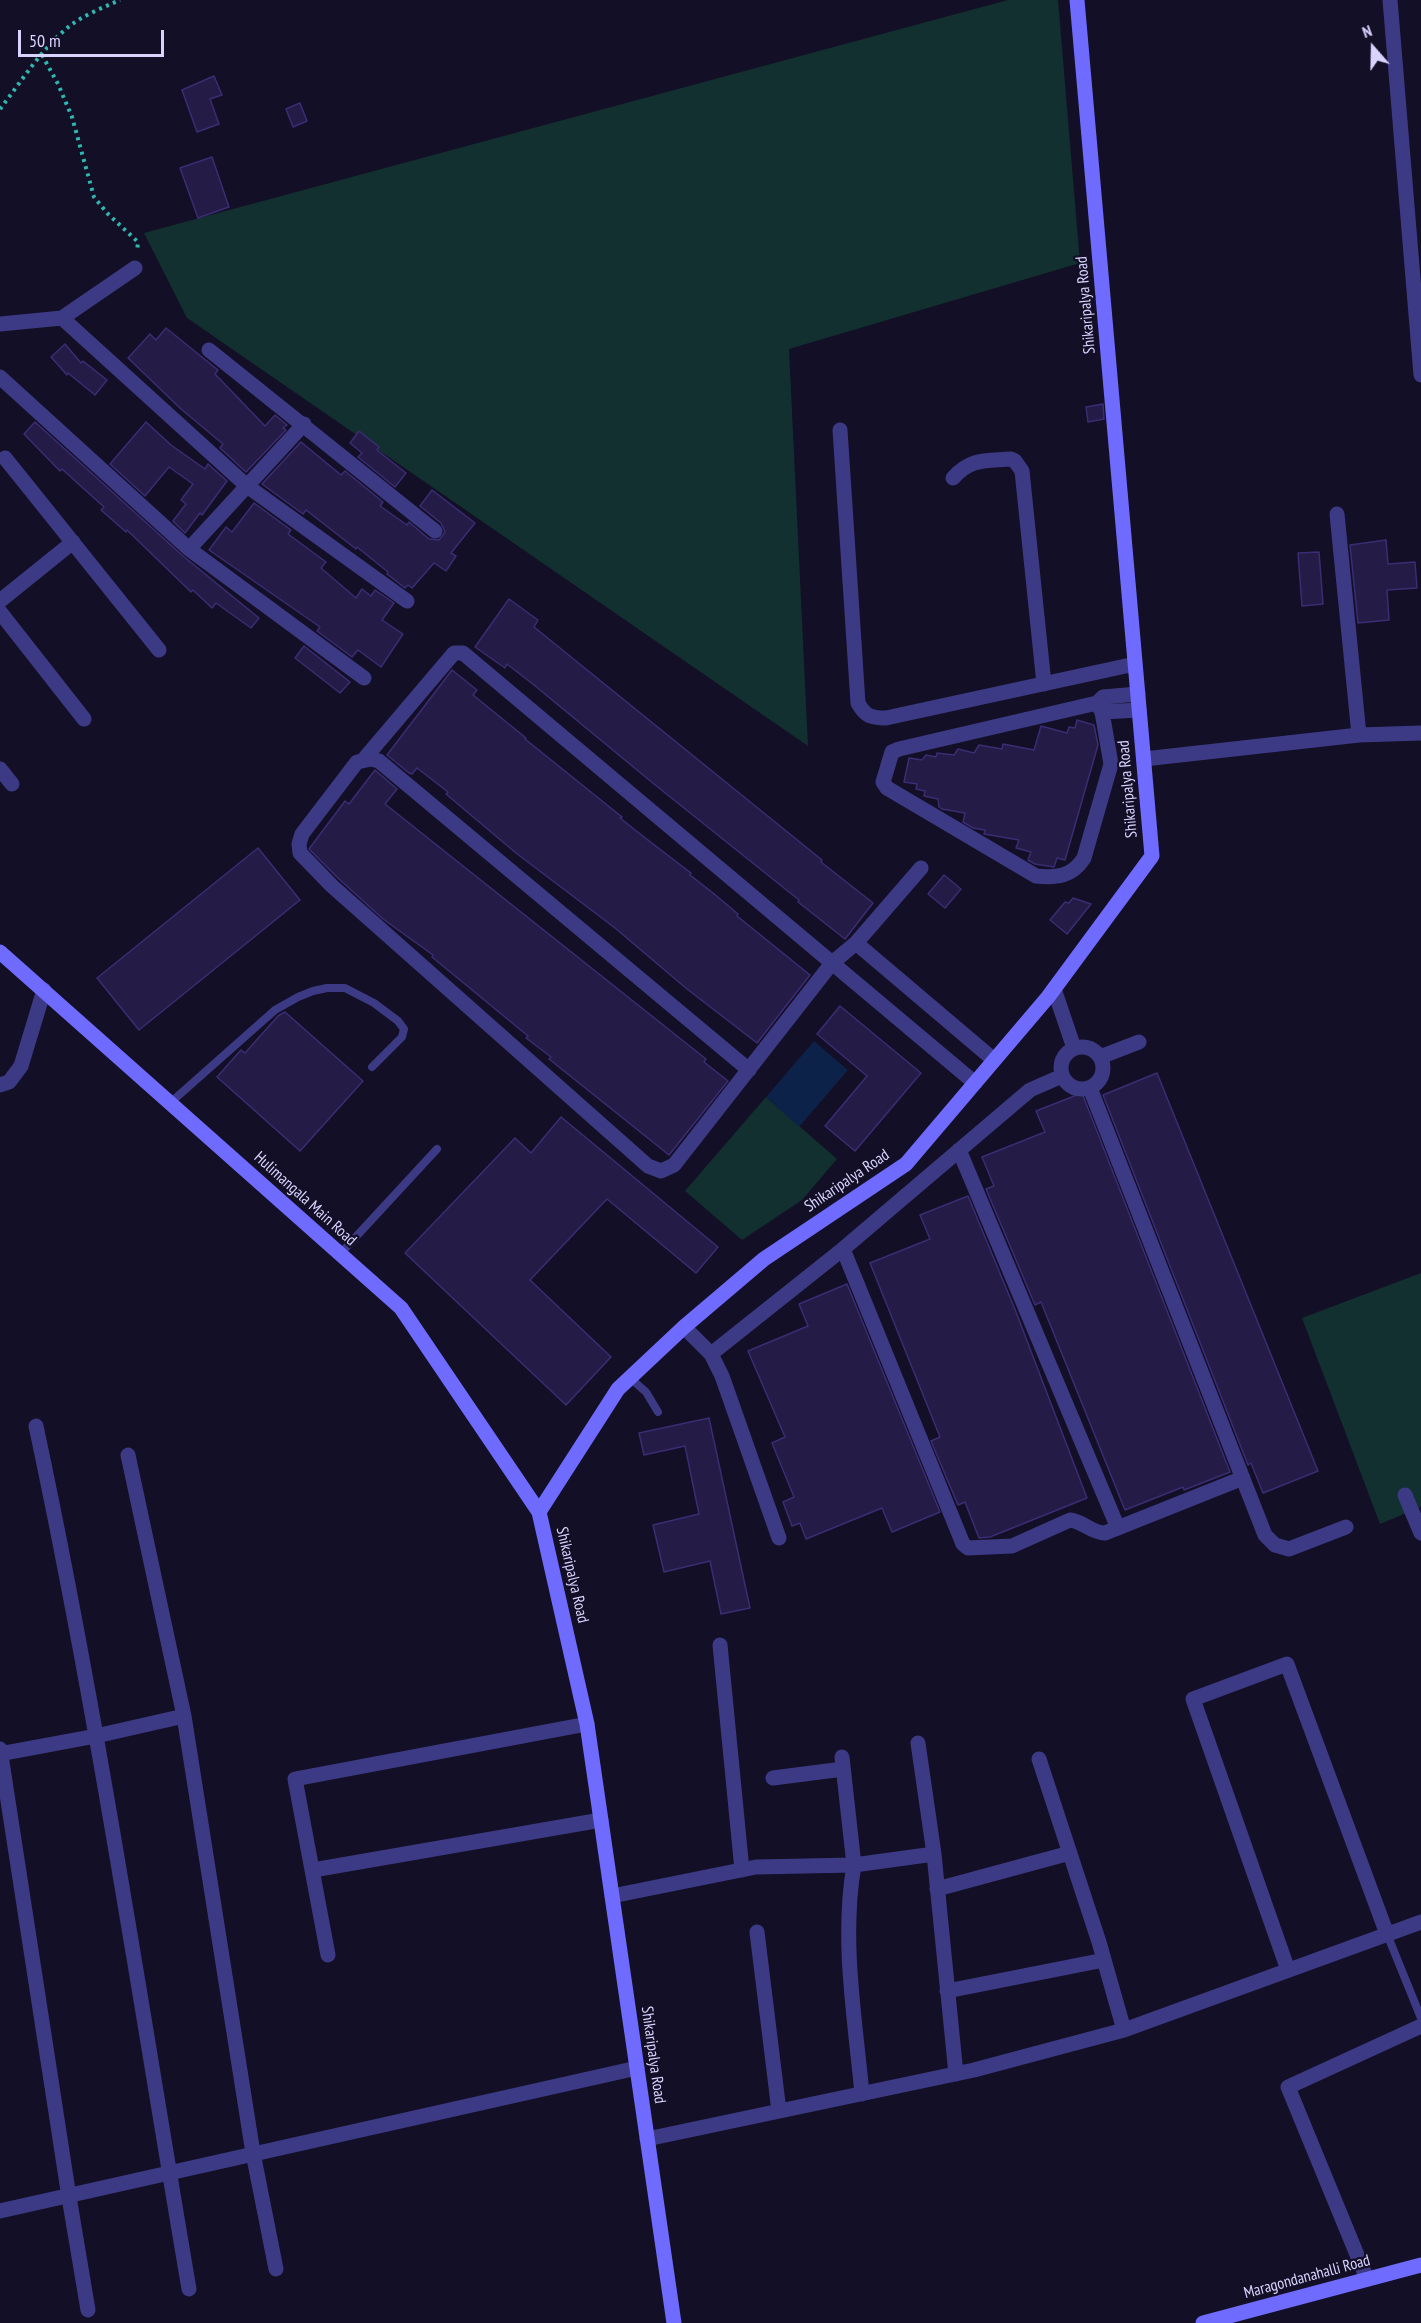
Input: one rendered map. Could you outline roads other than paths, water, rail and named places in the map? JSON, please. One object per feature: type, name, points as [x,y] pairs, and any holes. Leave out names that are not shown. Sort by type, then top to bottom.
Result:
[{"type":"street","name":"Shikaripalya Road","points":[[674,2323],[588,1724],[539,1512],[618,1389],[684,1327],[764,1258],[906,1164],[1054,988],[1152,856],[1077,0]]},
{"type":"street","points":[[1390,0],[1421,375]]},
{"type":"street","points":[[0,324],[62,318],[135,268]]},
{"type":"street","points":[[62,318],[247,486],[407,601]]},
{"type":"street","points":[[209,350],[435,531]]},
{"type":"street","points":[[0,377],[189,549],[364,678]]},
{"type":"street","points":[[189,549],[304,424]]},
{"type":"street","points":[[840,430],[858,703],[864,712],[872,718],[886,718],[1135,664]]},
{"type":"street","points":[[5,458],[159,650]]},
{"type":"street","points":[[953,478],[965,466],[976,461],[1011,459],[1022,471],[1044,684]]},
{"type":"street","points":[[1337,514],[1359,735]]},
{"type":"street","points":[[0,600],[73,542]]},
{"type":"street","points":[[0,612],[84,719]]},
{"type":"street","points":[[921,868],[856,943],[832,963],[674,1164],[661,1171],[648,1166],[332,886],[300,853],[298,844],[302,834],[357,762],[364,759],[454,653],[463,653],[832,963],[975,1083]]},
{"type":"street","points":[[1138,694],[1104,697],[1099,708],[1111,764],[1084,858],[1079,866],[1065,876],[1049,878],[1036,876],[886,788],[883,782],[892,752],[1099,708],[1139,710]]},
{"type":"street","points":[[1144,759],[1359,735],[1421,733]]},
{"type":"street","points":[[364,759],[379,761],[749,1070]]},
{"type":"street","points":[[0,768],[12,784]]},
{"type":"street","points":[[856,943],[994,1060]]},
{"type":"street","name":"Hulimangala Main Road","points":[[1,953],[400,1308],[539,1512]]},
{"type":"street","points":[[1054,988],[1074,1048]]},
{"type":"street","points":[[0,1085],[9,1082],[21,1066],[44,990]]},
{"type":"street","points":[[1100,1057],[1139,1041]]},
{"type":"street","points":[[1074,1048],[1089,1048],[1100,1057],[1103,1064],[1101,1078],[1090,1088],[1083,1090],[1070,1086],[1062,1076],[1061,1063],[1074,1048]]},
{"type":"street","points":[[711,1354],[843,1249],[1030,1090],[1062,1076]]},
{"type":"street","points":[[1090,1088],[1265,1535],[1275,1545],[1289,1549],[1346,1527]]},
{"type":"street","points":[[959,1150],[1118,1528]]},
{"type":"street","points":[[843,1249],[963,1544],[968,1548],[1012,1546],[1070,1520],[1077,1521],[1097,1533],[1105,1533],[1243,1478]]},
{"type":"street","points":[[684,1327],[711,1354],[723,1376],[779,1538]]},
{"type":"street","points":[[36,1426],[58,1527],[96,1736],[189,2289]]},
{"type":"street","points":[[128,1455],[184,1716],[253,2154],[276,2269]]},
{"type":"street","points":[[1406,1495],[1421,1533]]},
{"type":"street","points":[[720,1645],[742,1870]]},
{"type":"street","points":[[1288,1970],[1192,1699],[1287,1664],[1387,1934]]},
{"type":"street","points":[[88,2310],[0,1752],[96,1736],[184,1716]]},
{"type":"street","points":[[328,1955],[295,1779],[588,1724]]},
{"type":"street","points":[[918,1743],[934,1854],[956,2074]]},
{"type":"street","points":[[1039,1759],[1104,1960],[1124,2030]]},
{"type":"street","points":[[773,1778],[843,1763],[854,1865],[850,1890],[849,1946],[861,2094]]},
{"type":"street","points":[[313,1870],[601,1820]]},
{"type":"street","points":[[937,1889],[1070,1853]]},
{"type":"street","points":[[612,1896],[756,1867],[854,1865],[934,1854]]},
{"type":"street","points":[[647,2139],[956,2074],[1124,2030],[1421,1922]]},
{"type":"street","points":[[756,1932],[779,2111]]},
{"type":"street","points":[[947,1990],[1104,1960]]},
{"type":"street","points":[[1367,2279],[1288,2087],[1421,2026]]},
{"type":"street","points":[[0,2211],[637,2067]]},
{"type":"street","name":"Maragondanahalli Road","points":[[1203,2323],[1421,2265]]},
{"type":"lane","points":[[170,1102],[275,1010],[298,997],[327,988],[345,988],[361,995],[398,1021],[404,1029],[402,1037],[372,1067]]},
{"type":"lane","points":[[340,1254],[437,1149]]},
{"type":"lane","points":[[630,1378],[646,1392],[658,1412]]},
{"type":"lane","points":[[1387,1934],[1421,2018]]},
{"type":"water","points":[[814,1041],[848,1070],[799,1127],[766,1097]]}]
